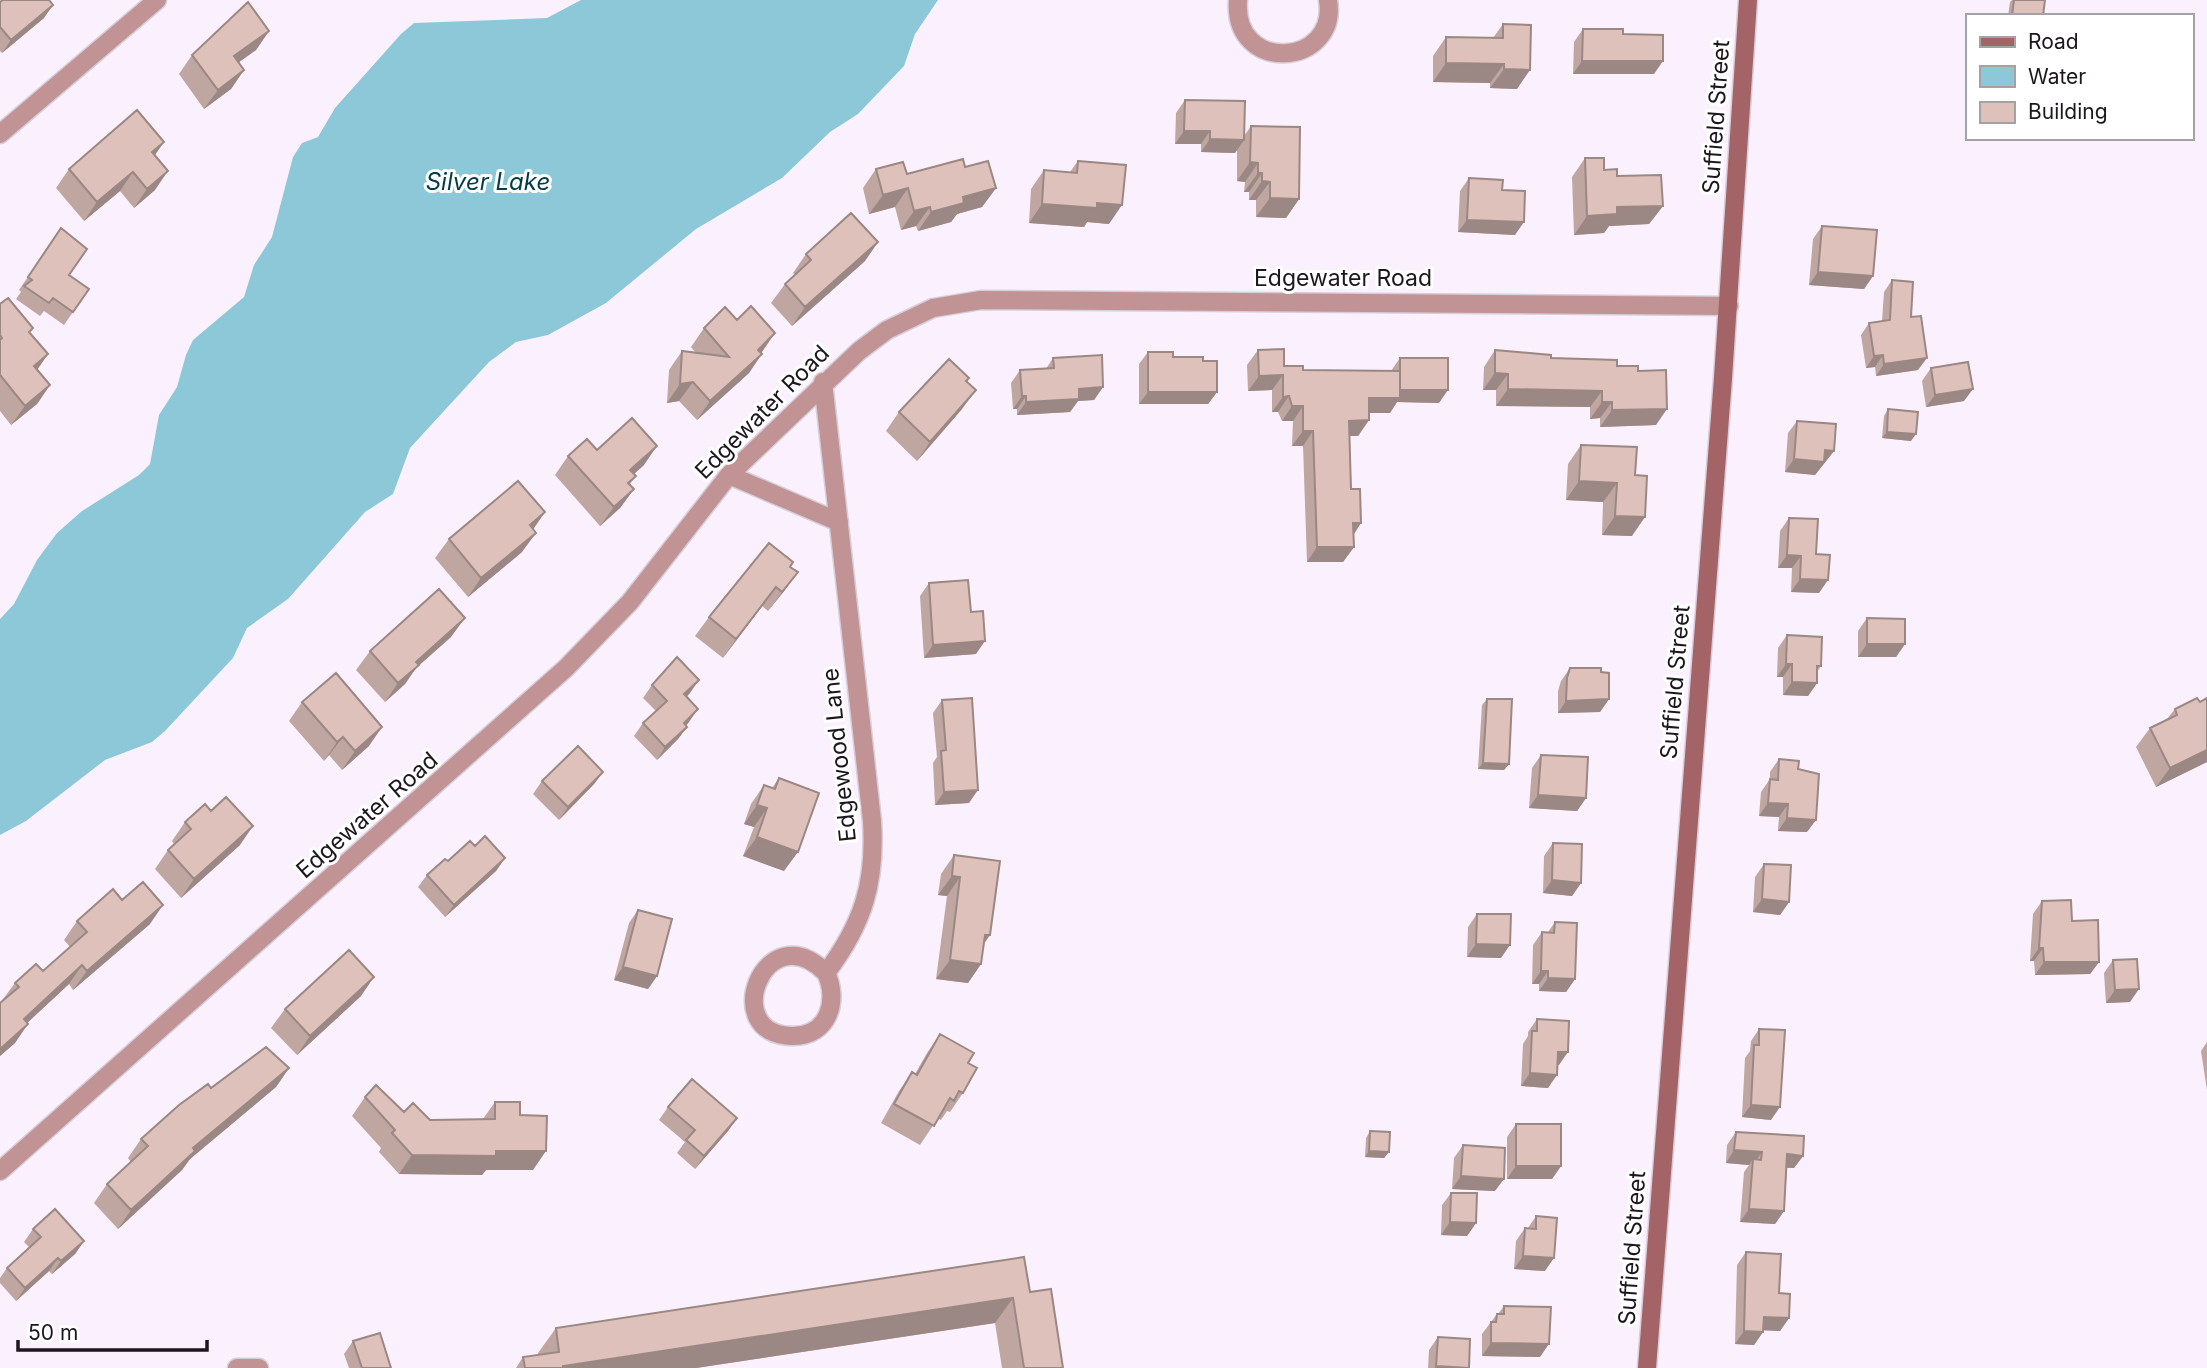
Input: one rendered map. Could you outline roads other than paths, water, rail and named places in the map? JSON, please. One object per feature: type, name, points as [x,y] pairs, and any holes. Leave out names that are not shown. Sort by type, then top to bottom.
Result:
[{"type":"main road","name":"Suffield Street","points":[[1647,1368],[1729,306],[1748,0]]},
{"type":"street","points":[[0,134],[157,0]]},
{"type":"street","points":[[1238,0],[1238,17],[1250,40],[1264,50],[1281,54],[1306,48],[1319,37],[1327,21],[1328,0]]},
{"type":"street","name":"Edgewater Road","points":[[0,1171],[566,668],[629,603],[729,475],[859,351],[907,319],[933,308],[981,300],[1729,306]]},
{"type":"street","name":"Edgewood Lane","points":[[824,382],[874,847],[867,898],[856,927],[826,973]]},
{"type":"street","points":[[729,475],[839,522]]},
{"type":"street","points":[[792,956],[817,964],[826,973],[834,999],[823,1023],[813,1032],[786,1036],[773,1032],[763,1023],[753,999],[760,974],[768,964],[792,956]]},
{"type":"street","points":[[237,1368],[260,1368]]},
{"type":"water","name":"Silver Lake","points":[[581,0],[938,0],[915,34],[904,66],[858,114],[830,132],[782,178],[696,229],[606,303],[548,335],[516,342],[489,362],[410,448],[393,494],[365,512],[288,599],[247,628],[233,658],[165,731],[152,742],[105,760],[26,821],[0,835],[0,619],[14,604],[37,560],[57,533],[82,511],[139,475],[150,464],[159,415],[177,387],[193,340],[244,297],[254,265],[272,237],[293,157],[302,143],[318,137],[335,108],[414,23],[547,18]]}]
